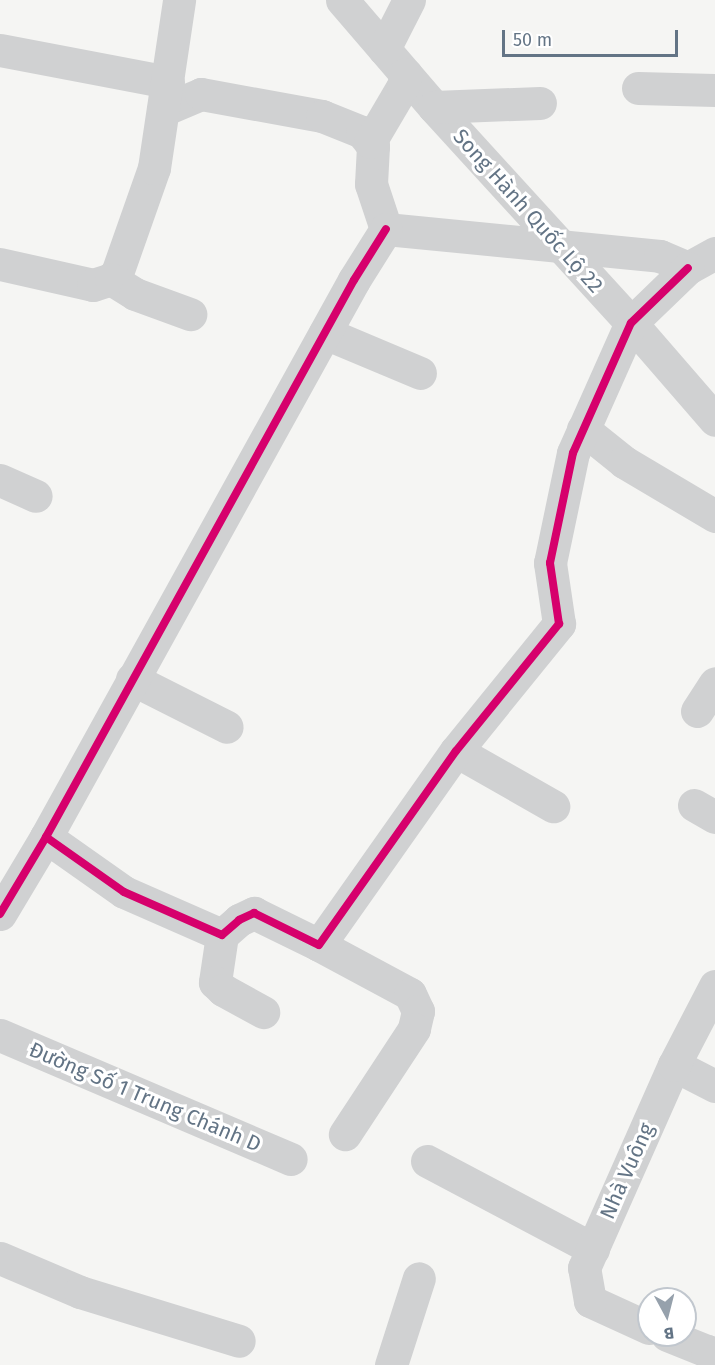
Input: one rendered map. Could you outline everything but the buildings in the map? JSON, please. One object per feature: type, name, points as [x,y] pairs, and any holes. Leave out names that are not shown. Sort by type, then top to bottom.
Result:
[{"type":"street","points":[[0,264],[93,285],[111,279],[117,273],[154,168],[179,0]]},
{"type":"street","name":"Song Hành Quốc Lộ 22","points":[[342,0],[434,107],[715,420]]},
{"type":"street","points":[[384,49],[409,0]]},
{"type":"street","points":[[0,50],[165,96],[201,94],[322,116],[362,132],[373,146],[371,184],[386,229],[325,333],[46,837],[0,914]]},
{"type":"street","points":[[370,142],[403,86],[406,75]]},
{"type":"street","points":[[638,88],[715,90]]},
{"type":"street","points":[[434,107],[540,103]]},
{"type":"street","points":[[386,229],[702,261]]},
{"type":"street","points":[[320,945],[456,752],[559,624],[549,563],[573,453],[630,323],[702,261]]},
{"type":"street","points":[[111,279],[147,299],[190,314]]},
{"type":"street","points":[[325,333],[420,373]]},
{"type":"street","points":[[584,429],[624,462],[715,516]]},
{"type":"street","points":[[0,480],[36,496]]},
{"type":"street","points":[[132,679],[227,726]]},
{"type":"street","points":[[697,711],[715,683]]},
{"type":"street","points":[[456,752],[553,807]]},
{"type":"street","points":[[46,837],[124,892],[222,935]]},
{"type":"street","points":[[263,1012],[223,990],[215,982],[222,935],[238,920],[254,913],[320,945],[410,994],[418,1011],[414,1029],[345,1134]]},
{"type":"street","name":"Nhà Vuông","points":[[637,1323],[590,1301],[584,1268],[674,1065],[715,986]]},
{"type":"street","name":"Đường Số 1 Trung Chánh D","points":[[0,1035],[291,1159]]},
{"type":"street","points":[[674,1065],[715,1086]]},
{"type":"street","points":[[427,1161],[593,1248]]},
{"type":"street","points":[[0,1258],[80,1292],[239,1341]]},
{"type":"street","points":[[391,1365],[419,1278]]},
{"type":"street","points":[[697,1347],[707,1351],[715,1361]]},
{"type":"cycle path","points":[[0,914],[46,837],[354,280],[386,229]]},
{"type":"cycle path","points":[[46,837],[124,892],[222,935],[239,920],[254,913],[319,945],[456,751],[559,624],[550,563],[573,453],[631,323],[688,268]]}]
